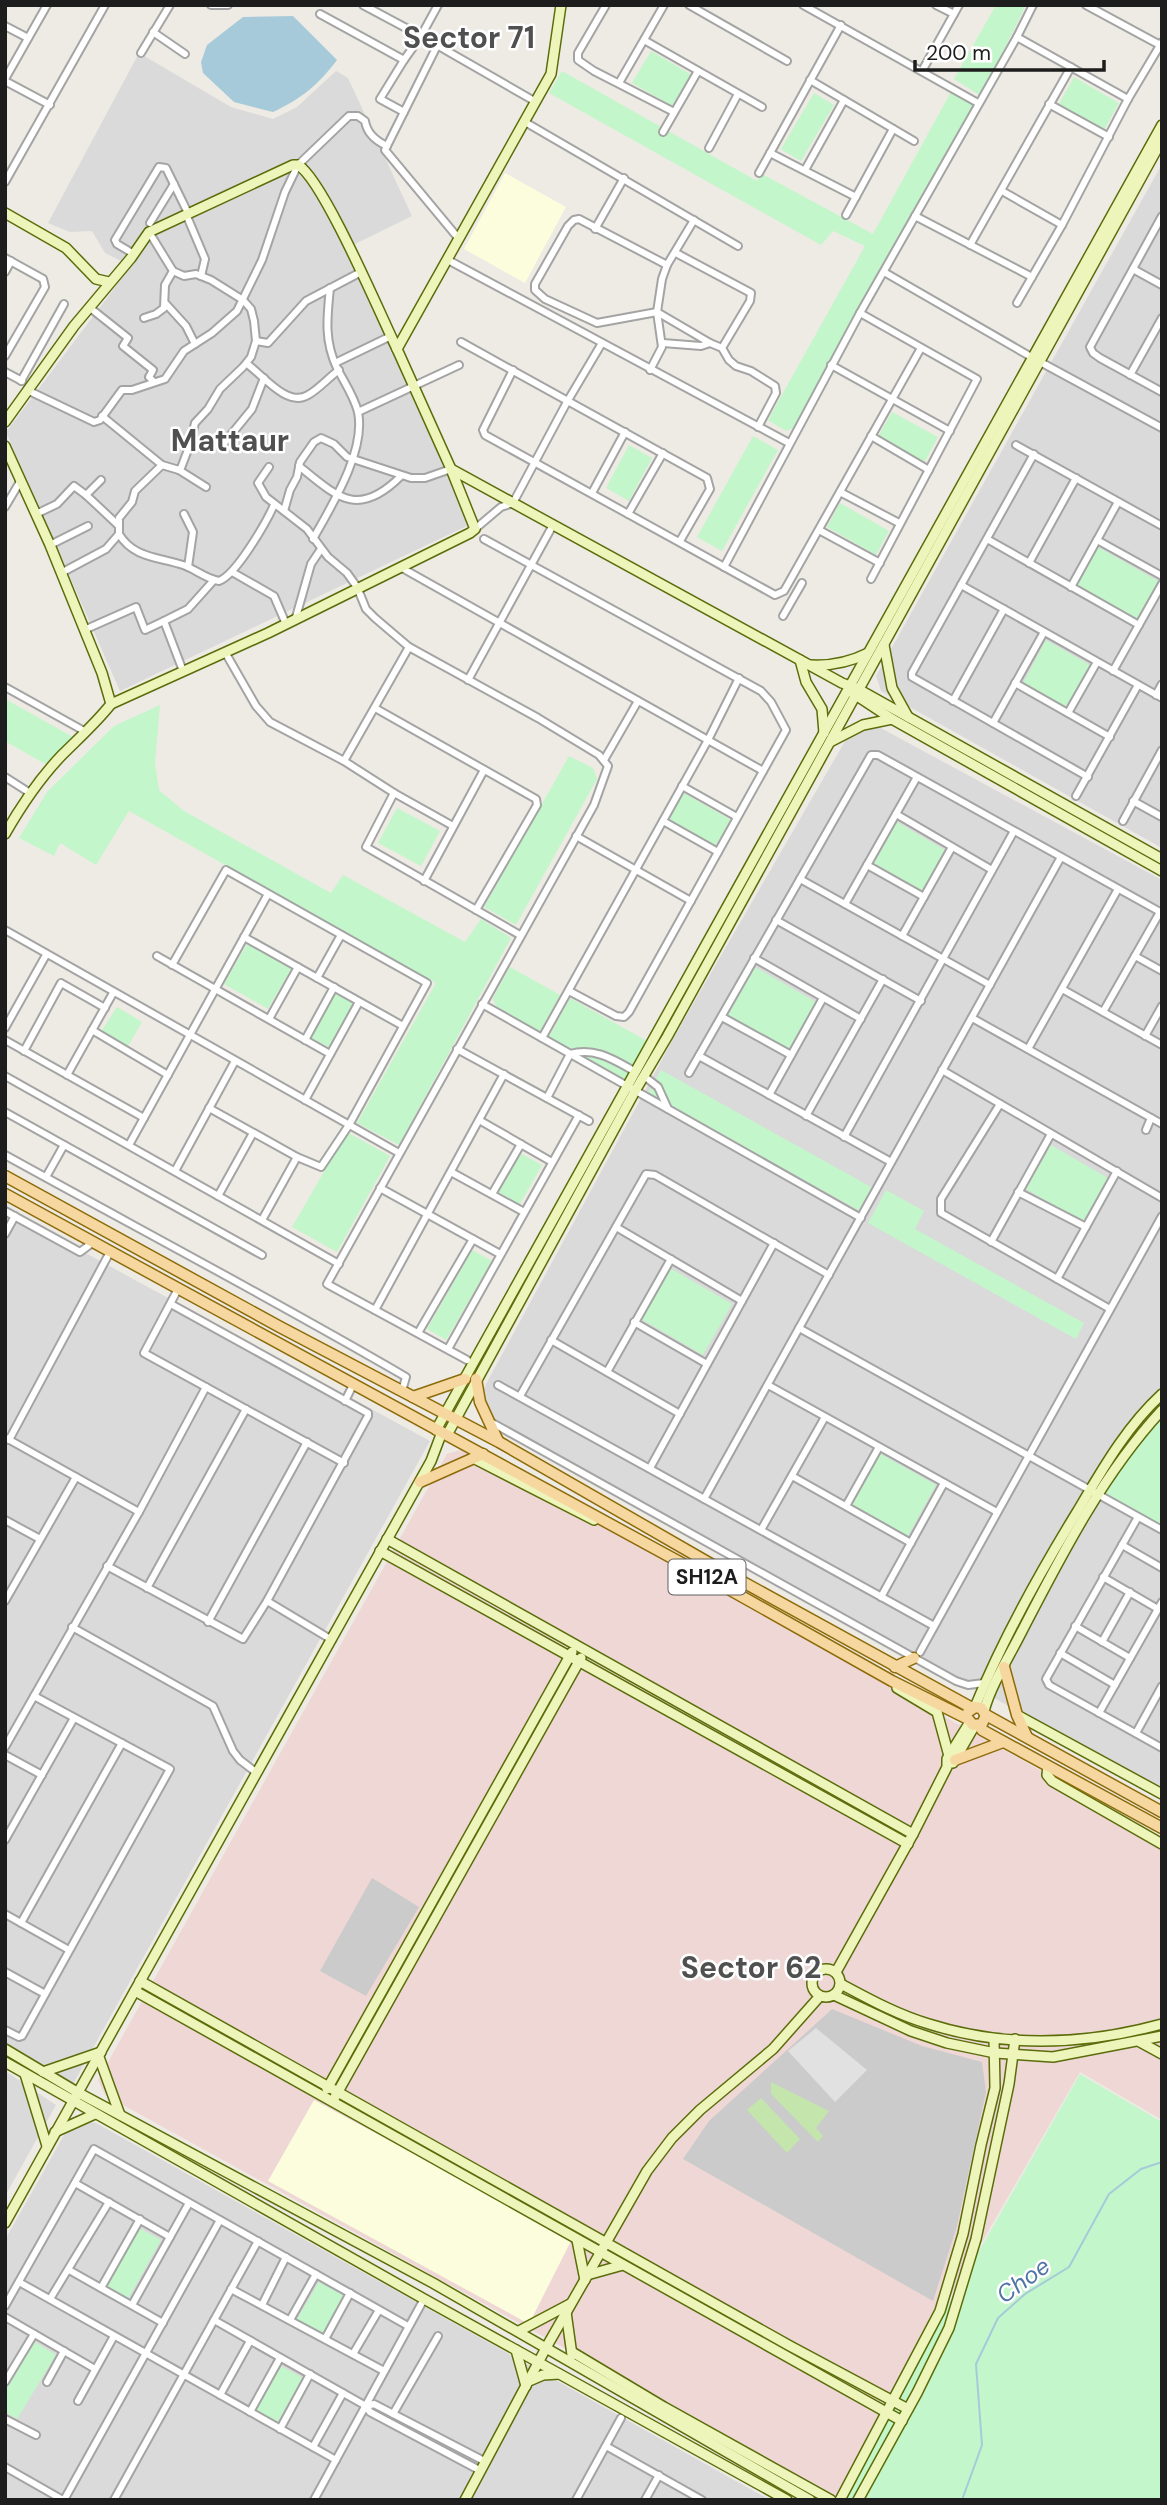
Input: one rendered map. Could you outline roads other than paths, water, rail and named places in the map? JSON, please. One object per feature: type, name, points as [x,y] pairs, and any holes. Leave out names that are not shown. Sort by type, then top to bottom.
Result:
[{"type":"main road","name":"SH12A","points":[[5,1176],[280,1327],[499,1442],[895,1667],[979,1710],[1162,1812]]},
{"type":"main road","name":"SH12A","points":[[5,1194],[442,1432],[478,1456],[512,1470],[892,1683],[973,1723],[1162,1828]]},
{"type":"main road","points":[[413,1397],[470,1379],[499,1442]]},
{"type":"main road","points":[[420,1482],[478,1456]]},
{"type":"main road","points":[[512,1470],[516,1480]]},
{"type":"main road","points":[[895,1667],[917,1655]]},
{"type":"main road","points":[[1004,1668],[1017,1715],[1027,1737]]},
{"type":"main road","points":[[979,1710],[984,1721],[973,1723],[968,1712],[979,1710]]},
{"type":"main road","points":[[950,1761],[1003,1742]]},
{"type":"street","points":[[47,5],[5,80],[50,105]]},
{"type":"street","points":[[5,182],[105,5]]},
{"type":"street","points":[[141,53],[170,5]]},
{"type":"street","points":[[211,5],[228,5]]},
{"type":"street","points":[[363,5],[536,102]]},
{"type":"street","points":[[404,112],[380,99],[438,5]]},
{"type":"street","points":[[397,349],[551,74],[561,5]]},
{"type":"street","points":[[606,5],[577,57],[581,63],[674,112]]},
{"type":"street","points":[[619,83],[664,5]]},
{"type":"street","points":[[689,5],[787,61]]},
{"type":"street","points":[[803,5],[978,103]]},
{"type":"street","points":[[936,5],[954,15]]},
{"type":"street","points":[[922,71],[959,5]]},
{"type":"street","points":[[724,567],[831,365],[1033,5]]},
{"type":"street","points":[[1017,303],[1161,44],[1086,5]]},
{"type":"street","points":[[320,14],[404,60]]},
{"type":"street","points":[[5,26],[28,38]]},
{"type":"street","points":[[759,173],[841,26]]},
{"type":"street","points":[[153,32],[185,54]]},
{"type":"street","points":[[1017,37],[1129,99]]},
{"type":"street","points":[[644,40],[762,107]]},
{"type":"street","points":[[437,46],[385,150],[459,239]]},
{"type":"street","points":[[970,246],[1070,66]]},
{"type":"street","points":[[663,132],[698,71]]},
{"type":"street","points":[[810,80],[914,141]]},
{"type":"street","points":[[709,148],[738,94]]},
{"type":"street","points":[[805,170],[844,100]]},
{"type":"street","points":[[1049,104],[1110,137]]},
{"type":"street","points":[[150,227],[298,164],[349,116],[358,116],[365,121],[366,130],[387,146]]},
{"type":"street","points":[[525,122],[738,246]]},
{"type":"street","points":[[851,689],[884,643],[1162,125]]},
{"type":"street","points":[[846,215],[893,129]]},
{"type":"street","points":[[5,2223],[420,1482],[442,1432],[445,1413],[470,1379],[826,740],[869,653],[1162,140]]},
{"type":"street","points":[[771,153],[856,197]]},
{"type":"street","points":[[298,164],[318,190],[361,272],[451,469],[475,529]]},
{"type":"street","points":[[5,372],[29,388],[90,421],[97,422],[122,390],[132,390],[165,379],[184,351],[237,311],[262,260],[285,192],[298,164]]},
{"type":"street","points":[[134,254],[115,240],[159,167],[166,167],[205,259],[201,276]]},
{"type":"street","points":[[595,229],[624,178]]},
{"type":"street","points":[[5,422],[56,349],[134,254],[174,184]]},
{"type":"street","points":[[1002,191],[1062,225]]},
{"type":"street","points":[[5,214],[66,248],[96,279],[109,282]]},
{"type":"street","points":[[915,216],[1032,277]]},
{"type":"street","points":[[1162,216],[1159,228],[1133,268],[1090,347],[1100,358],[1162,392]]},
{"type":"street","points":[[667,265],[579,219],[571,222],[535,284],[535,290],[545,299],[597,323],[657,313],[722,348],[733,364],[751,371],[775,387],[776,393],[758,427]]},
{"type":"street","points":[[650,370],[663,343],[657,313],[659,292],[667,265],[694,220]]},
{"type":"street","points":[[150,227],[173,271],[184,276],[201,276],[243,300],[254,318],[256,341],[247,364],[224,384],[195,423],[188,452],[179,470]]},
{"type":"street","points":[[676,253],[751,293],[750,301],[722,348]]},
{"type":"street","points":[[5,272],[8,259],[43,279],[45,287],[5,356]]},
{"type":"street","points":[[448,260],[789,443]]},
{"type":"street","points":[[1133,268],[1162,285]]},
{"type":"street","points":[[173,271],[164,285],[166,304],[186,326],[195,344]]},
{"type":"street","points":[[256,341],[268,343],[284,328],[300,306],[361,272]]},
{"type":"street","points":[[884,272],[1162,428]]},
{"type":"street","points":[[313,539],[353,459],[359,433],[358,412],[337,367],[326,328],[330,288]]},
{"type":"street","points":[[21,381],[64,304]]},
{"type":"street","points":[[144,318],[158,313],[166,304]]},
{"type":"street","points":[[89,307],[128,338],[123,346],[153,370],[149,377],[155,382]]},
{"type":"street","points":[[860,313],[977,379],[871,579]]},
{"type":"street","points":[[1130,374],[1162,318]]},
{"type":"street","points":[[1153,333],[1162,338]]},
{"type":"street","points":[[247,364],[290,397],[303,398],[337,367],[391,336]]},
{"type":"street","points":[[43,341],[56,349]]},
{"type":"street","points":[[461,342],[707,478],[710,485],[705,499],[680,541]]},
{"type":"street","points":[[5,834],[30,793],[111,704],[402,568],[475,529],[500,507],[513,503],[602,343]]},
{"type":"street","points":[[663,343],[701,346],[710,343]]},
{"type":"street","points":[[513,370],[484,433],[680,541],[768,593],[779,594],[784,592],[920,348]]},
{"type":"street","points":[[358,412],[459,365]]},
{"type":"street","points":[[831,365],[950,431]]},
{"type":"street","points":[[221,447],[251,409],[264,378]]},
{"type":"street","points":[[102,416],[162,465],[179,470],[206,487]]},
{"type":"street","points":[[592,493],[625,432]]},
{"type":"street","points":[[871,436],[929,470]]},
{"type":"street","points":[[284,511],[299,466],[314,442],[321,438],[343,455],[401,476],[418,479],[451,469],[1162,859]]},
{"type":"street","points":[[1016,444],[1162,526]]},
{"type":"street","points":[[5,446],[50,545],[102,673],[111,704]]},
{"type":"street","points":[[628,514],[663,453]]},
{"type":"street","points":[[1034,454],[912,674],[914,680],[1088,776]]},
{"type":"street","points":[[117,525],[122,513],[132,502],[135,491],[162,465]]},
{"type":"street","points":[[299,466],[335,495],[363,500],[388,487],[401,476]]},
{"type":"street","points":[[269,467],[258,483],[266,497],[307,529],[321,549],[358,587],[366,609],[409,648],[538,718],[604,760],[608,771],[594,805],[327,1284],[467,1360]]},
{"type":"street","points":[[1029,563],[1076,478]]},
{"type":"street","points":[[5,507],[20,480]]},
{"type":"street","points":[[86,495],[101,480]]},
{"type":"street","points":[[36,514],[57,504],[74,486],[117,525],[119,534],[127,543],[145,556],[188,567],[214,580],[223,580],[232,572],[274,505]]},
{"type":"street","points":[[840,492],[899,523]]},
{"type":"street","points":[[1071,587],[1118,502]]},
{"type":"street","points":[[184,514],[193,532],[188,567]]},
{"type":"street","points":[[468,680],[553,525]]},
{"type":"street","points":[[50,545],[88,526]]},
{"type":"street","points":[[819,530],[880,563]]},
{"type":"street","points":[[61,573],[106,549],[119,534]]},
{"type":"street","points":[[484,539],[738,678],[766,696],[786,730],[629,1012],[624,1017],[616,1016],[569,991]]},
{"type":"street","points":[[986,539],[1139,625]]},
{"type":"street","points":[[1097,540],[1162,576]]},
{"type":"street","points":[[296,617],[310,567],[321,549]]},
{"type":"street","points":[[402,568],[763,771]]},
{"type":"street","points":[[232,572],[275,596],[286,624]]},
{"type":"street","points":[[84,630],[136,607],[145,629],[188,609],[214,580]]},
{"type":"street","points":[[783,616],[802,583]]},
{"type":"street","points":[[1113,671],[1162,584]]},
{"type":"street","points":[[961,585],[1159,696],[1162,684]]},
{"type":"street","points":[[779,594],[791,603]]},
{"type":"street","points":[[953,701],[1004,609]]},
{"type":"street","points":[[164,621],[183,671]]},
{"type":"street","points":[[993,723],[1044,632]]},
{"type":"street","points":[[884,643],[892,688],[911,720]]},
{"type":"street","points":[[344,761],[409,648]]},
{"type":"street","points":[[225,652],[265,718],[453,826]]},
{"type":"street","points":[[805,663],[838,663],[869,653]]},
{"type":"street","points":[[1068,713],[1097,662]]},
{"type":"street","points":[[805,663],[806,681],[822,709],[826,740]]},
{"type":"street","points":[[542,1038],[708,740],[738,678]]},
{"type":"street","points":[[1015,684],[1110,737]]},
{"type":"street","points":[[1076,796],[1138,685]]},
{"type":"street","points":[[5,687],[87,732]]},
{"type":"street","points":[[851,689],[892,719],[1162,871]]},
{"type":"street","points":[[604,760],[638,701]]},
{"type":"street","points":[[375,708],[536,799],[537,802],[475,910]]},
{"type":"street","points":[[826,740],[863,725],[892,719]]},
{"type":"street","points":[[1123,821],[1162,750]]},
{"type":"street","points":[[689,1073],[871,755],[878,755],[1161,912],[1103,1012]]},
{"type":"street","points":[[424,881],[484,770]]},
{"type":"street","points":[[5,776],[30,793]]},
{"type":"street","points":[[845,904],[917,777]]},
{"type":"street","points":[[682,786],[737,817]]},
{"type":"street","points":[[394,793],[365,846],[520,935]]},
{"type":"street","points":[[1133,801],[1162,817]]},
{"type":"street","points":[[896,814],[992,870]]},
{"type":"street","points":[[663,821],[718,852]]},
{"type":"street","points":[[844,1137],[1014,831]]},
{"type":"street","points":[[576,836],[691,901]]},
{"type":"street","points":[[902,936],[952,846]]},
{"type":"street","points":[[704,1499],[1061,857]]},
{"type":"street","points":[[867,865],[924,897]]},
{"type":"street","points":[[172,965],[225,870],[426,983],[349,1125],[323,1166],[319,1168],[297,1157],[209,1108]]},
{"type":"street","points":[[800,879],[990,985]]},
{"type":"street","points":[[1028,1049],[1118,889]]},
{"type":"street","points":[[129,1145],[268,894]]},
{"type":"street","points":[[776,920],[921,1001]]},
{"type":"street","points":[[5,930],[399,1153]]},
{"type":"street","points":[[317,978],[341,934]]},
{"type":"street","points":[[244,937],[403,1026]]},
{"type":"street","points":[[5,1028],[46,955]]},
{"type":"street","points":[[157,956],[330,1054]]},
{"type":"street","points":[[1135,956],[1162,971]]},
{"type":"street","points":[[754,958],[861,1019]]},
{"type":"street","points":[[269,1020],[298,967]]},
{"type":"street","points":[[806,1116],[883,979]]},
{"type":"street","points":[[24,1051],[61,984],[105,1008]]},
{"type":"street","points":[[304,1040],[334,987]]},
{"type":"street","points":[[1062,989],[1162,1045]]},
{"type":"street","points":[[68,1075],[113,993]]},
{"type":"street","points":[[769,1096],[823,998]]},
{"type":"street","points":[[305,1100],[359,1002]]},
{"type":"street","points":[[482,1004],[860,1218]]},
{"type":"street","points":[[1145,1036],[1162,1006]]},
{"type":"street","points":[[722,1017],[791,1055]]},
{"type":"street","points":[[972,1018],[1162,1124]]},
{"type":"street","points":[[93,1030],[168,1075]]},
{"type":"street","points":[[5,1040],[144,1118]]},
{"type":"street","points":[[457,1049],[589,1121]]},
{"type":"street","points":[[547,1098],[570,1054],[583,1051],[605,1054],[640,1074],[658,1087],[668,1109]]},
{"type":"street","points":[[699,1056],[891,1163]]},
{"type":"street","points":[[174,1171],[235,1061]]},
{"type":"street","points":[[942,1070],[1162,1198]]},
{"type":"street","points":[[375,1310],[504,1074]]},
{"type":"street","points":[[5,1076],[339,1264]]},
{"type":"street","points":[[1000,1104],[939,1204],[941,1213],[1110,1309]]},
{"type":"street","points":[[5,1112],[262,1255]]},
{"type":"street","points":[[448,1349],[579,1115]]},
{"type":"street","points":[[1146,1130],[1151,1118]]},
{"type":"street","points":[[479,1119],[552,1162]]},
{"type":"street","points":[[218,1196],[253,1133]]},
{"type":"street","points":[[991,1242],[1051,1133]]},
{"type":"street","points":[[492,1194],[521,1144]]},
{"type":"street","points":[[46,1177],[64,1145]]},
{"type":"street","points":[[5,1155],[280,1304],[406,1377],[402,1391]]},
{"type":"street","points":[[262,1220],[297,1157]]},
{"type":"street","points":[[1058,1279],[1117,1171]]},
{"type":"street","points":[[451,1172],[524,1212]]},
{"type":"street","points":[[520,1396],[643,1177],[650,1173],[829,1275]]},
{"type":"street","points":[[380,1188],[500,1254]]},
{"type":"street","points":[[1018,1192],[1086,1227]]},
{"type":"street","points":[[5,1211],[80,1252],[92,1243]]},
{"type":"street","points":[[5,1234],[15,1216]]},
{"type":"street","points":[[917,1655],[1162,1216]]},
{"type":"street","points":[[616,1227],[742,1301]]},
{"type":"street","points":[[418,1333],[473,1239]]},
{"type":"street","points":[[650,1468],[774,1243]]},
{"type":"street","points":[[110,1252],[7,1439],[139,1512]]},
{"type":"street","points":[[607,1372],[671,1259]]},
{"type":"street","points":[[178,1289],[143,1352],[344,1463]]},
{"type":"street","points":[[107,1566],[243,1639],[267,1601],[369,1415],[171,1304]]},
{"type":"street","points":[[634,1322],[707,1364]]},
{"type":"street","points":[[799,1328],[1162,1530]]},
{"type":"street","points":[[551,1340],[680,1414]]},
{"type":"street","points":[[442,1432],[456,1419],[470,1379]]},
{"type":"street","points":[[345,1401],[353,1385]]},
{"type":"street","points":[[498,1385],[934,1626]]},
{"type":"street","points":[[768,1385],[997,1512]]},
{"type":"street","points":[[5,1747],[139,1512],[206,1387]]},
{"type":"street","points":[[979,1710],[984,1683],[1042,1572],[1139,1418],[1162,1394]]},
{"type":"street","points":[[147,1588],[246,1409]]},
{"type":"street","points":[[979,1710],[1004,1668],[1094,1493],[1135,1439],[1162,1410]]},
{"type":"street","points":[[761,1530],[825,1417]]},
{"type":"street","points":[[487,1420],[917,1655],[962,1684],[984,1683]]},
{"type":"street","points":[[208,1622],[307,1442]]},
{"type":"street","points":[[846,1506],[879,1447]]},
{"type":"street","points":[[478,1456],[516,1480],[634,1541],[892,1683],[937,1712],[950,1761]]},
{"type":"street","points":[[792,1476],[911,1542]]},
{"type":"street","points":[[5,1601],[76,1477]]},
{"type":"street","points":[[881,1597],[944,1483]]},
{"type":"street","points":[[1138,1517],[1048,1674],[1047,1682],[1162,1748]]},
{"type":"street","points":[[5,1520],[40,1539]]},
{"type":"street","points":[[387,1539],[913,1834]]},
{"type":"street","points":[[1122,1545],[1162,1568]]},
{"type":"street","points":[[380,1551],[908,1844]]},
{"type":"street","points":[[1099,1713],[1160,1605],[1103,1577]]},
{"type":"street","points":[[1102,1642],[1130,1592]]},
{"type":"street","points":[[267,1601],[332,1640]]},
{"type":"street","points":[[1075,1626],[1130,1658]]},
{"type":"street","points":[[72,1628],[213,1706],[233,1751],[257,1773]]},
{"type":"street","points":[[322,2096],[576,1644]]},
{"type":"street","points":[[333,2102],[586,1650]]},
{"type":"street","points":[[1060,1653],[1115,1685]]},
{"type":"street","points":[[1136,1733],[1162,1686]]},
{"type":"street","points":[[5,2030],[22,2036],[169,1770],[169,1767],[34,1696]]},
{"type":"street","points":[[1017,1715],[1162,1794]]},
{"type":"street","points":[[5,1840],[75,1718]]},
{"type":"street","points":[[703,1730],[708,1719]]},
{"type":"street","points":[[836,1972],[973,1723]]},
{"type":"street","points":[[21,1923],[122,1743]]},
{"type":"street","points":[[5,1755],[42,1775]]},
{"type":"street","points":[[1048,1766],[1047,1776],[1052,1781],[1162,1844]]},
{"type":"street","points":[[498,1783],[509,1789]]},
{"type":"street","points":[[5,1821],[14,1825]]},
{"type":"street","points":[[457,1857],[467,1863]]},
{"type":"street","points":[[5,1914],[69,1950]]},
{"type":"street","points":[[841,1984],[834,1995],[826,1998],[820,1996],[812,1986],[815,1973],[828,1968],[836,1972],[841,1984],[880,2005],[926,2023],[994,2039],[1068,2042],[1162,2024]]},
{"type":"street","points":[[5,1972],[45,1994]]},
{"type":"street","points":[[140,1981],[790,2346],[908,2409]]},
{"type":"street","points":[[135,1991],[902,2421]]},
{"type":"street","points":[[834,1995],[911,2031],[947,2043],[995,2053],[1053,2057],[1162,2036]]},
{"type":"street","points":[[465,2500],[547,2346],[647,2171],[672,2138],[700,2110],[773,2049],[820,1996]]},
{"type":"street","points":[[370,2012],[380,2018]]},
{"type":"street","points":[[840,2500],[937,2318],[964,2234],[995,2088],[994,2039]]},
{"type":"street","points":[[858,2500],[947,2335],[976,2239],[1015,2039]]},
{"type":"street","points":[[1140,2042],[1162,2054]]},
{"type":"street","points":[[5,2049],[77,2092],[547,2346],[572,2357],[831,2500]]},
{"type":"street","points":[[43,2072],[100,2054]]},
{"type":"street","points":[[100,2054],[120,2115]]},
{"type":"street","points":[[5,2062],[424,2300],[787,2500]]},
{"type":"street","points":[[25,2074],[47,2146]]},
{"type":"street","points":[[55,2132],[96,2114]]},
{"type":"street","points":[[5,2306],[95,2149],[408,2326]]},
{"type":"street","points":[[75,2183],[170,2237]]},
{"type":"street","points":[[50,2300],[109,2202]]},
{"type":"street","points":[[132,2305],[189,2203]]},
{"type":"street","points":[[101,2288],[139,2219]]},
{"type":"street","points":[[5,2467],[64,2500],[220,2220]]},
{"type":"street","points":[[577,2240],[586,2277]]},
{"type":"street","points":[[114,2500],[258,2241]]},
{"type":"street","points":[[262,2305],[286,2257]]},
{"type":"street","points":[[586,2277],[622,2265]]},
{"type":"street","points":[[69,2270],[163,2323]]},
{"type":"street","points":[[290,2320],[316,2274]]},
{"type":"street","points":[[19,2282],[336,2460]]},
{"type":"street","points":[[231,2289],[384,2371]]},
{"type":"street","points":[[325,2339],[350,2293]]},
{"type":"street","points":[[314,2500],[424,2300]]},
{"type":"street","points":[[711,2315],[717,2305]]},
{"type":"street","points":[[519,2331],[569,2308]]},
{"type":"street","points":[[569,2308],[572,2357]]},
{"type":"street","points":[[353,2354],[379,2310]]},
{"type":"street","points":[[5,2317],[95,2369]]},
{"type":"street","points":[[214,2320],[366,2406],[370,2413],[481,2471]]},
{"type":"street","points":[[5,2382],[34,2334]]},
{"type":"street","points":[[78,2401],[114,2336]]},
{"type":"street","points":[[393,2414],[438,2336]]},
{"type":"street","points":[[220,2395],[250,2341]]},
{"type":"street","points":[[785,2356],[790,2346]]},
{"type":"street","points":[[516,2350],[528,2383]]},
{"type":"street","points":[[47,2382],[64,2351]]},
{"type":"street","points":[[572,2357],[810,2500]]},
{"type":"street","points":[[250,2412],[280,2358]]},
{"type":"street","points":[[280,2429],[310,2374]]},
{"type":"street","points":[[528,2383],[543,2375],[561,2375]]},
{"type":"street","points":[[856,2397],[862,2386]]},
{"type":"street","points":[[313,2447],[343,2393]]},
{"type":"street","points":[[366,2406],[374,2404],[486,2462]]},
{"type":"street","points":[[576,2500],[621,2418]]},
{"type":"street","points":[[5,2419],[36,2435]]},
{"type":"street","points":[[606,2446],[702,2500]]},
{"type":"street","points":[[645,2500],[659,2475]]},
{"type":"water","points":[[293,16],[337,60],[316,84],[292,102],[273,112],[234,102],[203,73],[201,62],[207,45],[243,17]]},
{"type":"waterway","name":"Choe","points":[[962,2500],[982,2445],[976,2364],[998,2318],[1025,2294],[1069,2267],[1109,2194],[1141,2169],[1162,2162]]},
{"type":"district","name":"Sector 71","points":[[469,37]]},
{"type":"district","name":"Mattaur","points":[[230,440]]},
{"type":"district","name":"Sector 62","points":[[751,1967]]}]
